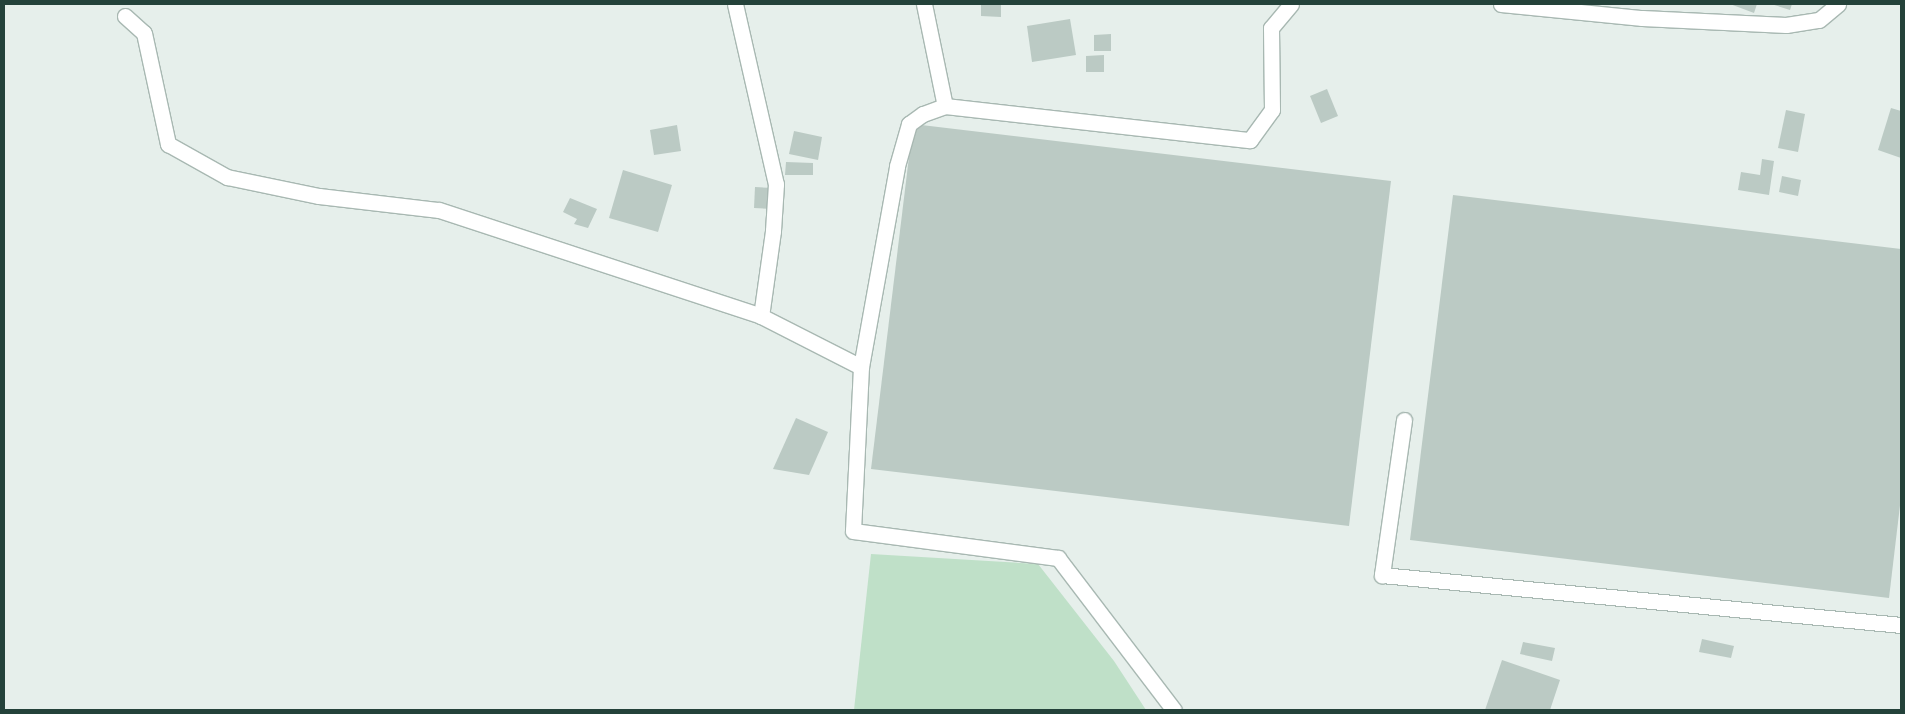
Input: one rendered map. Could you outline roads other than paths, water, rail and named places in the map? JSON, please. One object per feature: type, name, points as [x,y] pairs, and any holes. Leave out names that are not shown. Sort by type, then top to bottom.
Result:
[{"type":"street","points":[[735,4],[776,184],[773,230],[761,316]]},
{"type":"street","points":[[924,4],[946,106]]},
{"type":"street","points":[[1174,710],[1058,558],[853,531],[861,367],[897,166],[909,124],[923,114],[946,106],[1250,140],[1272,110],[1271,28],[1291,4]]},
{"type":"street","points":[[1502,4],[1642,18],[1786,25],[1819,20],[1838,4]]},
{"type":"street","points":[[125,16],[144,33],[168,144],[227,177],[319,196],[439,210],[761,316],[861,367]]},
{"type":"street","points":[[1404,420],[1382,575],[1901,625]]}]
